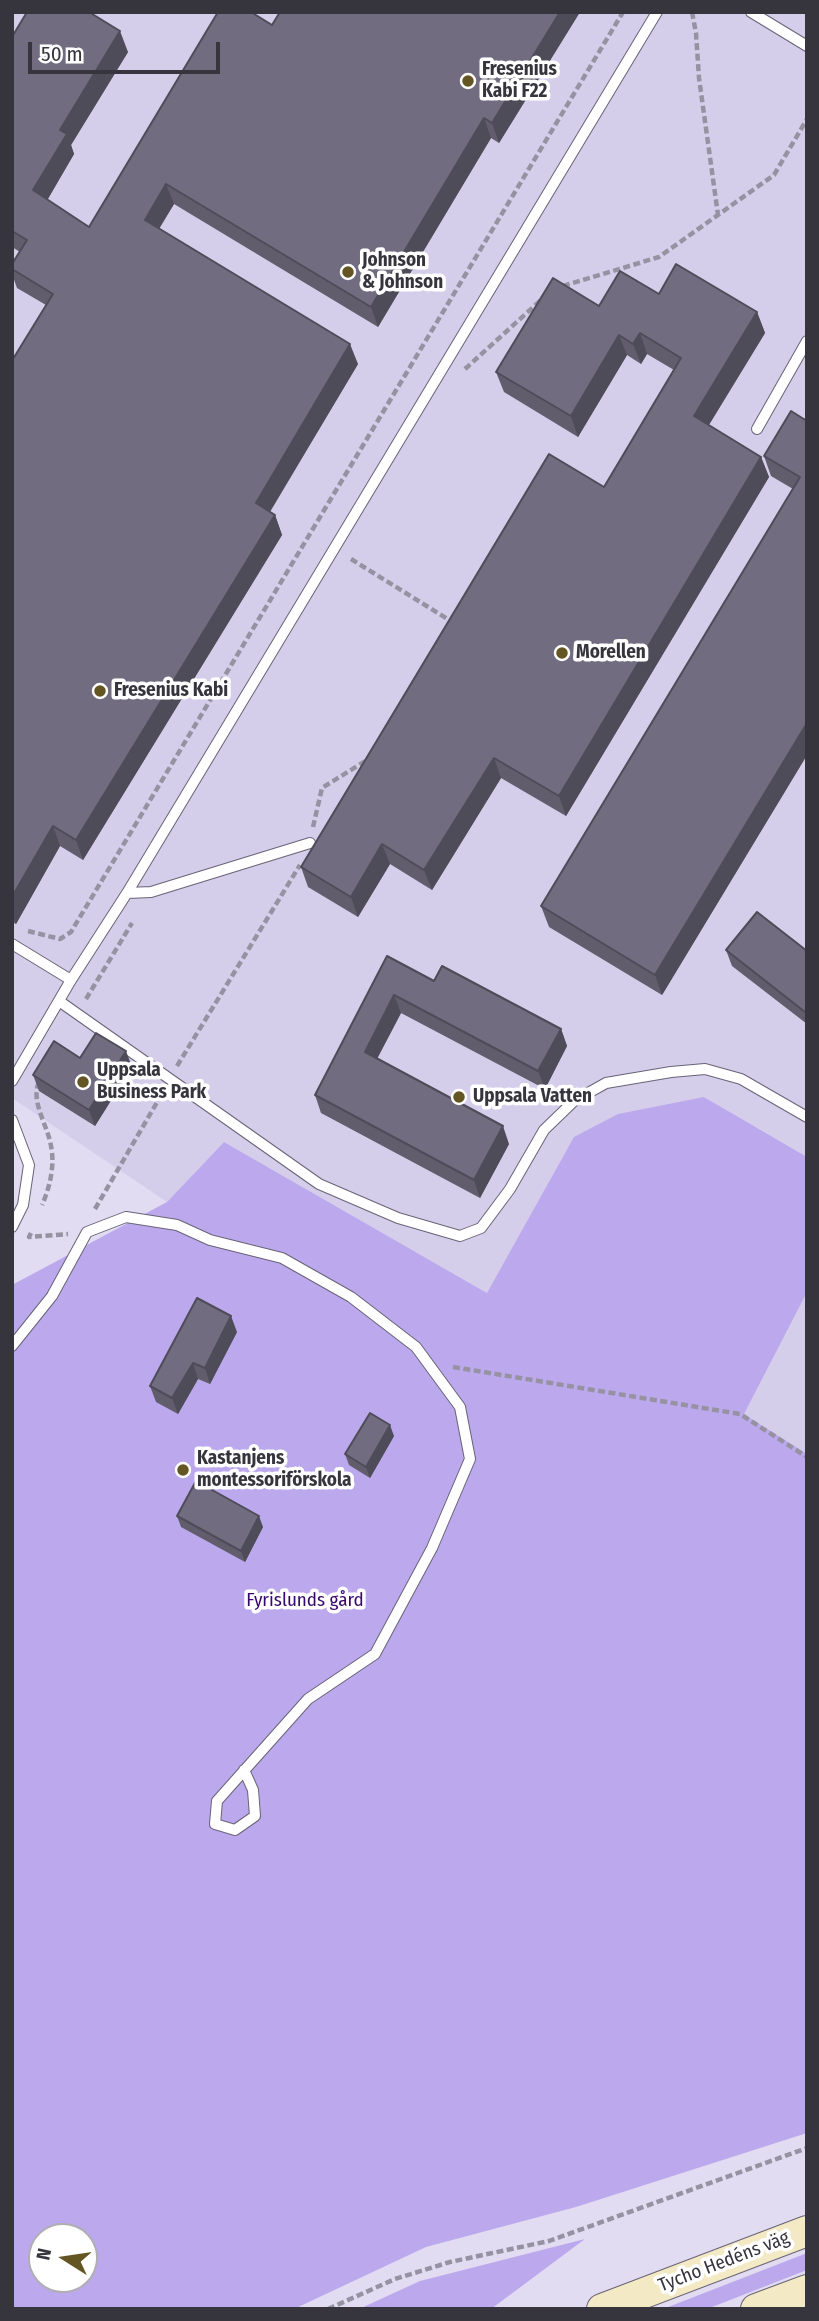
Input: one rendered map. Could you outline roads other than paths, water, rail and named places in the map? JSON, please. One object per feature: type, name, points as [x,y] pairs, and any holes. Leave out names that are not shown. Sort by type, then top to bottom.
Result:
[{"type":"main road","name":"Tycho Hedéns väg","points":[[602,2309],[807,2231]]},
{"type":"main road","points":[[757,2309],[807,2290]]},
{"type":"lane","points":[[12,1081],[657,12]]},
{"type":"lane","points":[[751,12],[807,46]]},
{"type":"lane","points":[[757,429],[807,341]]},
{"type":"lane","points":[[127,893],[151,892],[310,843]]},
{"type":"lane","points":[[12,944],[71,980]]},
{"type":"lane","points":[[59,1001],[319,1184],[398,1218],[460,1236],[481,1228],[510,1189],[544,1130],[574,1101],[606,1083],[705,1069],[741,1079],[807,1117]]},
{"type":"lane","points":[[12,1120],[29,1165],[23,1205],[12,1227]]},
{"type":"lane","points":[[12,1346],[52,1296],[87,1232],[126,1217],[177,1225],[210,1240],[282,1258],[351,1297],[416,1347],[460,1407],[470,1459],[432,1548],[375,1654],[308,1699],[244,1770],[217,1801],[215,1824],[235,1830],[255,1816],[253,1790],[244,1770]]},
{"type":"place","name":"Fresenius Kabi F22","points":[[468,81]]},
{"type":"place","name":"Johnson & Johnson","points":[[348,272]]},
{"type":"place","name":"Morellen","points":[[562,653]]},
{"type":"place","name":"Fresenius Kabi","points":[[100,691]]},
{"type":"place","name":"Uppsala Business Park","points":[[83,1082]]},
{"type":"place","name":"Uppsala Vatten","points":[[459,1097]]},
{"type":"place","name":"Kastanjens montessoriförskola","points":[[183,1470]]},
{"type":"park label","name":"Fyrislunds gård","points":[[305,1601]]}]
